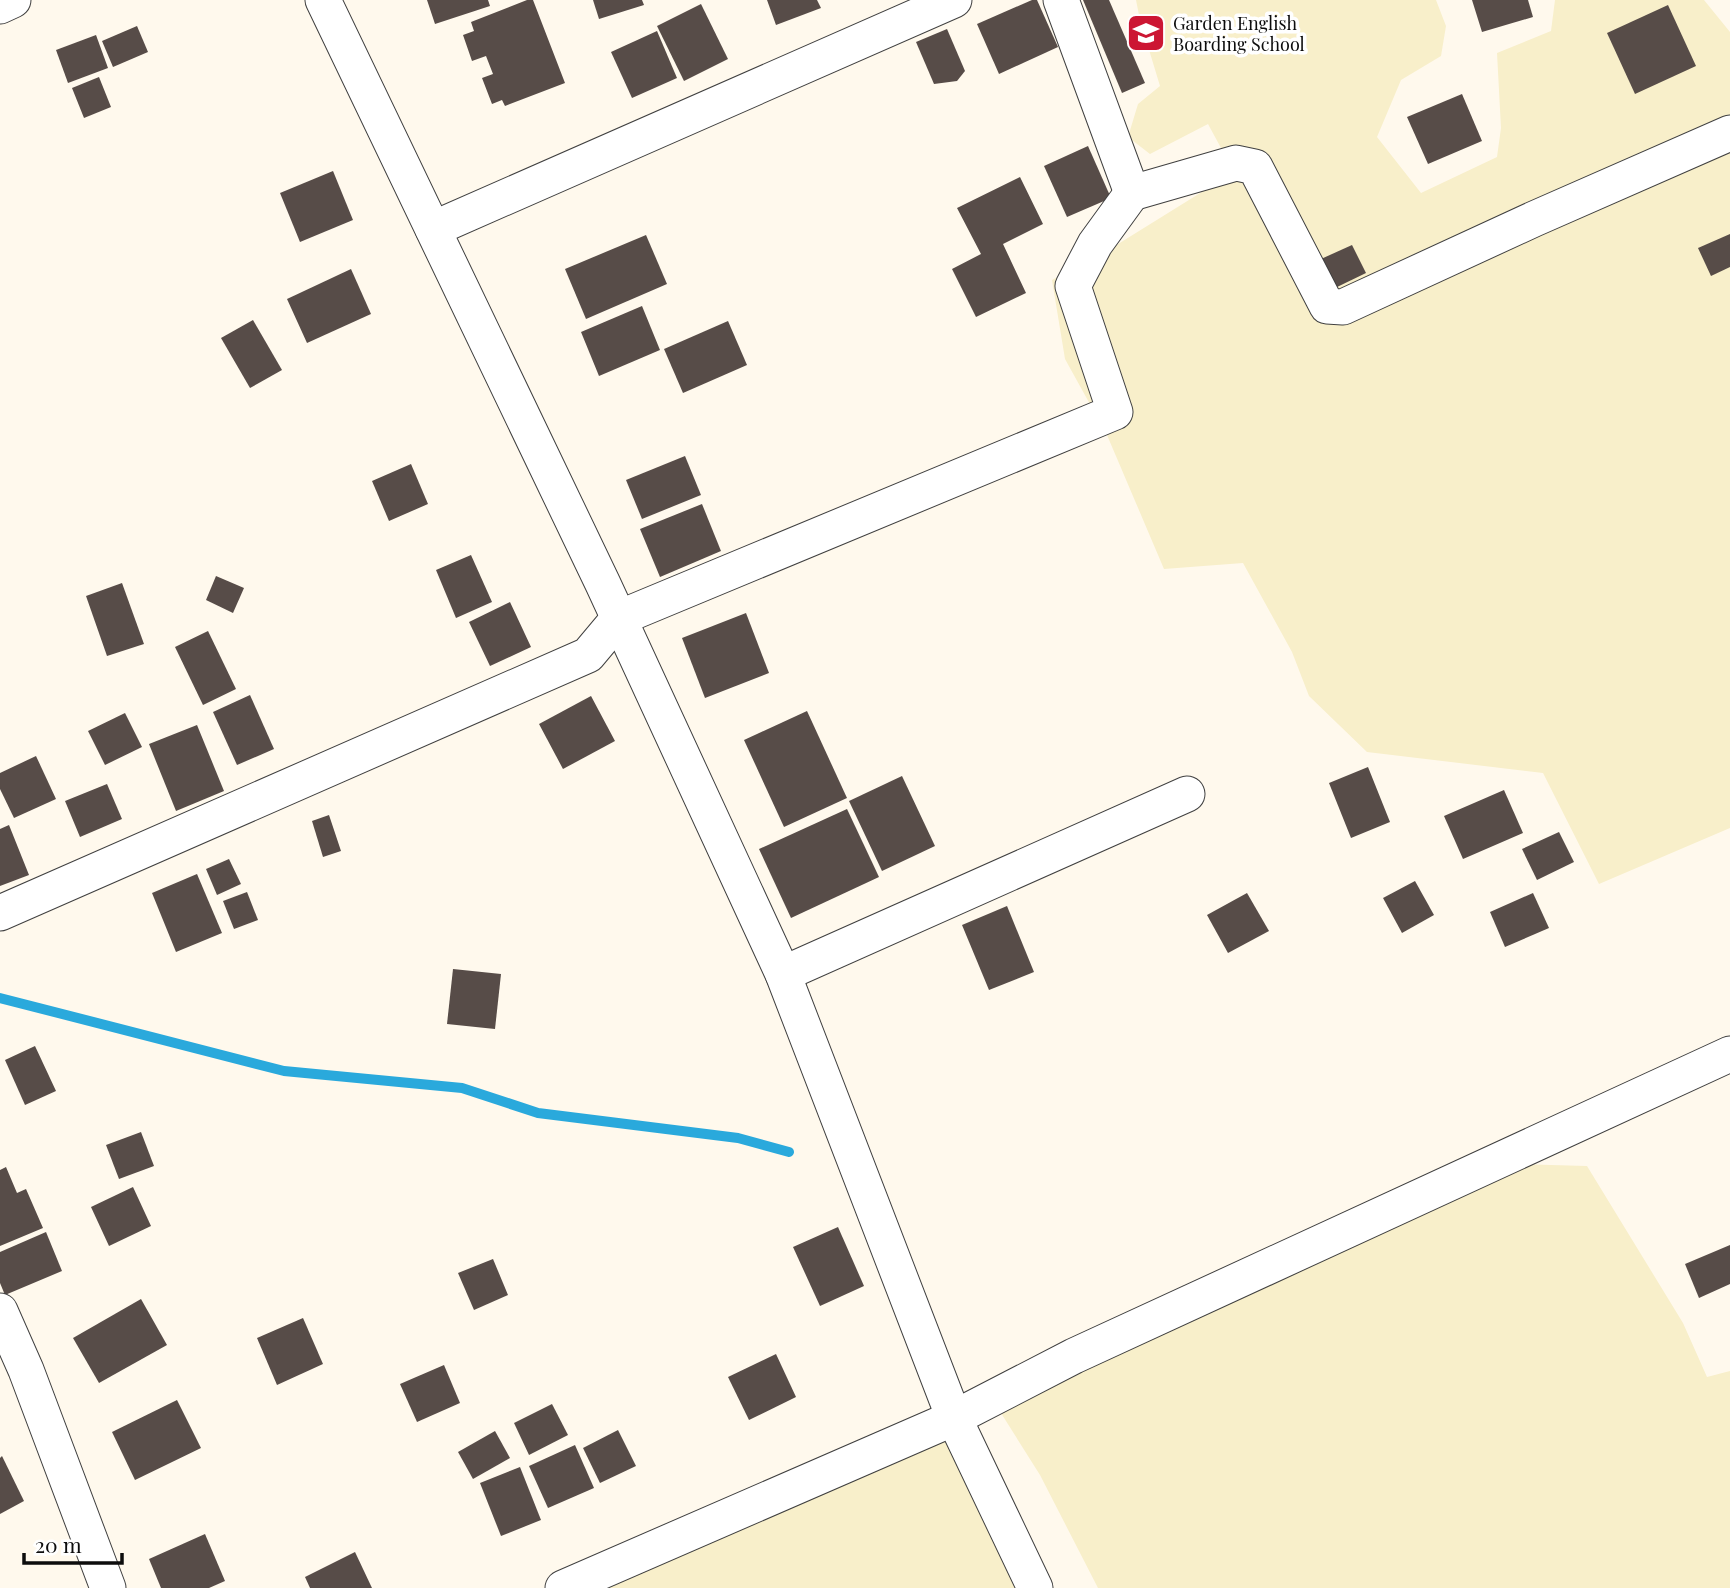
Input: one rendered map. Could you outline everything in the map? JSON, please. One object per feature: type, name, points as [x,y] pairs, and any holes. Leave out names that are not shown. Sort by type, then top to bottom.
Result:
[{"type":"street","points":[[0,6],[13,0]]},
{"type":"street","points":[[323,0],[619,618],[783,974],[954,1418],[1035,1588]]},
{"type":"street","points":[[433,229],[954,0]]},
{"type":"street","points":[[1062,0],[1132,193]]},
{"type":"street","points":[[0,912],[589,654],[619,618],[1115,412],[1073,286],[1096,244],[1132,193],[1236,163],[1255,167],[1327,306],[1343,307],[1730,133]]},
{"type":"street","points":[[783,974],[1187,794]]},
{"type":"street","points":[[563,1588],[954,1418],[1074,1356],[1730,1054]]},
{"type":"street","points":[[0,1311],[26,1370],[108,1588]]},
{"type":"shaded area","points":[[1136,0],[1436,0],[1446,26],[1441,56],[1401,80],[1377,137],[1421,193],[1497,157],[1501,128],[1497,53],[1551,31],[1555,0],[1704,0],[1730,32],[1730,828],[1599,884],[1543,773],[1367,752],[1309,696],[1292,652],[1243,563],[1164,569],[1107,435],[1065,359],[1052,280],[1102,254],[1234,172],[1208,124],[1150,154],[1128,137],[1138,104],[1160,86]]},
{"type":"shaded area","points":[[1517,1164],[1587,1166],[1683,1323],[1707,1377],[1730,1371],[1730,1588],[1098,1588],[1040,1475],[994,1402]]},
{"type":"shaded area","points":[[963,1426],[1051,1588],[592,1588]]},
{"type":"building","points":[[427,0],[488,0],[490,6],[435,24]]},
{"type":"building","points":[[533,0],[565,83],[505,106],[502,100],[492,104],[482,78],[493,74],[486,56],[472,61],[463,35],[474,31],[471,22]]},
{"type":"building","points":[[593,0],[642,0],[644,5],[599,19]]},
{"type":"building","points":[[767,0],[817,0],[821,8],[776,25]]},
{"type":"building","points":[[1037,0],[1058,47],[999,74],[977,24]]},
{"type":"building","points":[[1083,0],[1109,0],[1145,83],[1122,93]]},
{"type":"building","points":[[1472,0],[1528,0],[1533,17],[1482,32]]},
{"type":"building","points":[[701,4],[728,59],[684,81],[657,26]]},
{"type":"building","points":[[1668,5],[1696,66],[1635,94],[1607,33]]},
{"type":"building","points":[[137,26],[148,52],[113,67],[102,41]]},
{"type":"building","points":[[947,29],[965,71],[957,81],[934,84],[916,42]]},
{"type":"building","points":[[657,31],[677,78],[632,98],[611,52]]},
{"type":"building","points":[[96,35],[108,68],[68,83],[56,50]]},
{"type":"building","points":[[99,77],[111,107],[84,118],[72,88]]},
{"type":"building","points":[[1462,94],[1482,141],[1428,164],[1407,117]]},
{"type":"building","points":[[1088,146],[1111,198],[1067,217],[1044,166]]},
{"type":"building","points":[[333,171],[353,220],[300,242],[280,193]]},
{"type":"building","points":[[1020,177],[1043,224],[1003,244],[1026,293],[976,317],[952,269],[981,254],[957,208]]},
{"type":"building","points":[[1730,234],[1730,267],[1711,276],[1698,248]]},
{"type":"building","points":[[646,235],[667,284],[586,319],[565,269]]},
{"type":"building","points":[[1352,245],[1366,273],[1335,288],[1321,259]]},
{"type":"building","points":[[351,269],[371,314],[307,343],[287,299]]},
{"type":"building","points":[[642,306],[660,350],[599,376],[581,332]]},
{"type":"building","points":[[253,320],[282,370],[250,388],[221,338]]},
{"type":"building","points":[[728,321],[747,365],[683,393],[664,349]]},
{"type":"building","points":[[685,456],[701,495],[642,519],[626,480]]},
{"type":"building","points":[[411,464],[428,504],[389,521],[372,481]]},
{"type":"building","points":[[702,504],[721,551],[660,577],[640,529]]},
{"type":"building","points":[[471,555],[492,602],[456,618],[436,570]]},
{"type":"building","points":[[216,576],[244,588],[233,613],[206,600]]},
{"type":"building","points":[[122,583],[144,644],[107,656],[86,596]]},
{"type":"building","points":[[510,602],[531,647],[490,666],[469,622]]},
{"type":"building","points":[[746,613],[769,673],[705,698],[682,638]]},
{"type":"building","points":[[208,631],[236,689],[203,705],[175,647]]},
{"type":"building","points":[[250,695],[274,749],[237,765],[213,712]]},
{"type":"building","points":[[591,696],[615,741],[563,769],[539,724]]},
{"type":"building","points":[[807,711],[847,798],[784,827],[744,740]]},
{"type":"building","points":[[125,713],[142,747],[105,765],[88,731]]},
{"type":"building","points":[[197,725],[224,791],[176,811],[149,744]]},
{"type":"building","points":[[36,756],[56,799],[14,818],[0,789],[0,773]]},
{"type":"building","points":[[1368,767],[1390,822],[1351,838],[1329,783]]},
{"type":"building","points":[[902,776],[935,846],[882,871],[849,801]]},
{"type":"building","points":[[107,784],[122,819],[80,837],[65,801]]},
{"type":"building","points":[[1504,790],[1523,833],[1463,859],[1444,816]]},
{"type":"building","points":[[847,809],[879,877],[791,918],[759,849]]},
{"type":"building","points":[[329,815],[341,851],[323,857],[312,821]]},
{"type":"building","points":[[9,825],[29,875],[0,886],[0,829]]},
{"type":"building","points":[[1559,832],[1574,862],[1537,880],[1522,849]]},
{"type":"building","points":[[229,859],[241,884],[217,895],[206,869]]},
{"type":"building","points":[[197,874],[222,933],[176,952],[152,893]]},
{"type":"building","points":[[1415,881],[1434,915],[1402,933],[1383,898]]},
{"type":"building","points":[[247,892],[258,920],[234,929],[223,901]]},
{"type":"building","points":[[1247,893],[1269,931],[1228,953],[1207,915]]},
{"type":"building","points":[[1533,893],[1549,928],[1505,947],[1490,912]]},
{"type":"building","points":[[1007,906],[1034,972],[989,990],[962,925]]},
{"type":"building","points":[[453,969],[501,974],[495,1029],[447,1024]]},
{"type":"building","points":[[35,1046],[56,1091],[25,1105],[5,1060]]},
{"type":"building","points":[[141,1132],[154,1166],[119,1179],[106,1145]]},
{"type":"building","points":[[6,1167],[17,1193],[26,1189],[43,1228],[0,1246],[0,1170]]},
{"type":"building","points":[[133,1187],[151,1226],[109,1246],[91,1207]]},
{"type":"building","points":[[838,1227],[864,1286],[820,1306],[793,1247]]},
{"type":"building","points":[[46,1232],[62,1271],[5,1295],[0,1283],[0,1252]]},
{"type":"building","points":[[1730,1245],[1730,1284],[1699,1298],[1685,1264]]},
{"type":"building","points":[[493,1259],[508,1295],[474,1310],[458,1273]]},
{"type":"building","points":[[141,1299],[167,1345],[99,1383],[73,1338]]},
{"type":"building","points":[[303,1318],[323,1364],[277,1385],[257,1338]]},
{"type":"building","points":[[776,1354],[796,1397],[749,1420],[728,1377]]},
{"type":"building","points":[[444,1365],[460,1403],[417,1422],[400,1384]]},
{"type":"building","points":[[177,1400],[201,1448],[135,1480],[112,1432]]},
{"type":"building","points":[[552,1404],[568,1435],[529,1455],[514,1423]]},
{"type":"building","points":[[618,1430],[636,1466],[600,1483],[583,1448]]},
{"type":"building","points":[[495,1431],[510,1458],[473,1479],[458,1452]]},
{"type":"building","points":[[575,1445],[594,1488],[548,1508],[529,1466]]},
{"type":"building","points":[[2,1456],[24,1501],[0,1514],[0,1458]]},
{"type":"building","points":[[520,1467],[541,1520],[501,1536],[480,1483]]},
{"type":"building","points":[[205,1534],[225,1581],[209,1588],[161,1588],[149,1559]]},
{"type":"building","points":[[355,1552],[372,1588],[310,1588],[305,1577]]},
{"type":"waterway","points":[[0,998],[284,1071],[462,1088],[538,1113],[738,1138],[789,1152]]},
{"type":"place","name":"Garden English Boarding School","points":[[1146,33]]}]
